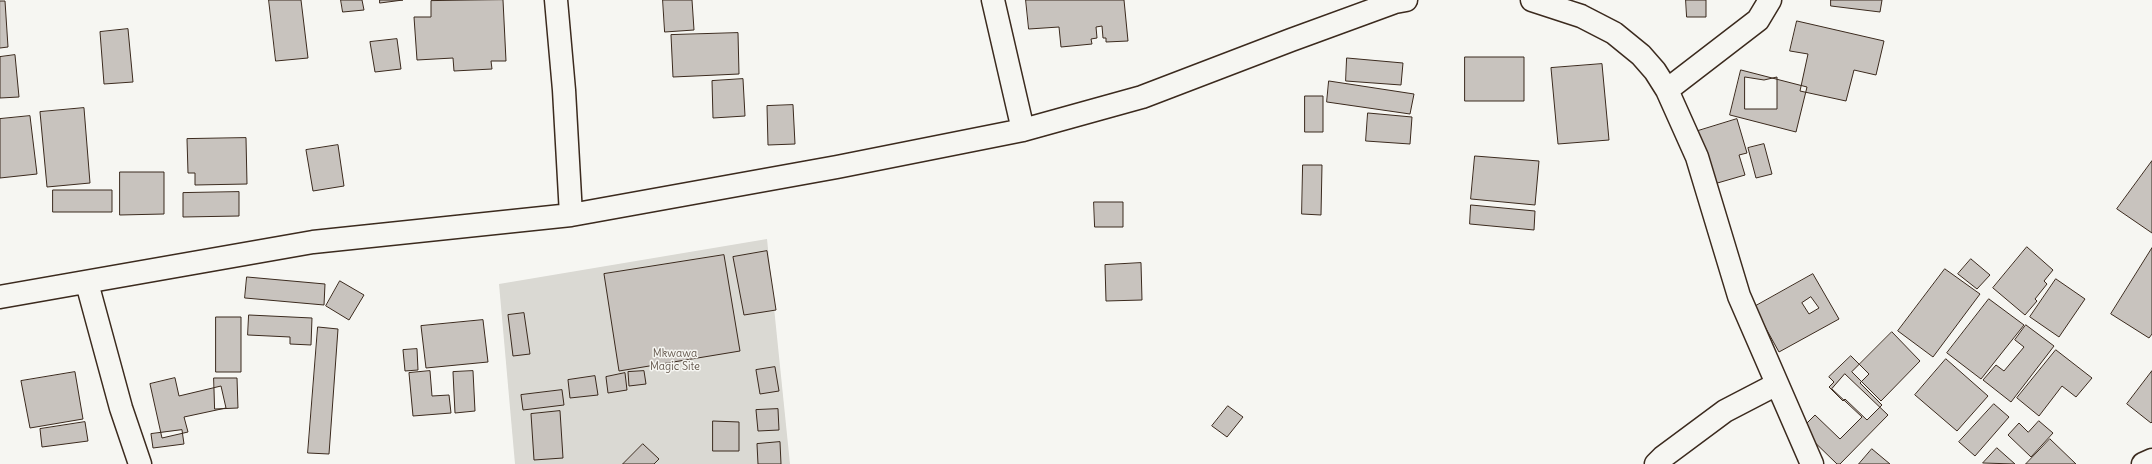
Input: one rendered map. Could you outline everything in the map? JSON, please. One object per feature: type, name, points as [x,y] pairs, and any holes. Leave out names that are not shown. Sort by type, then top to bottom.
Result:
[{"type":"street","points":[[556,0],[564,90],[572,215]]},
{"type":"street","points":[[993,0],[1023,130]]},
{"type":"street","points":[[0,297],[313,242],[572,215],[830,169],[1023,130],[1142,98],[1291,40],[1394,2],[1406,0]]},
{"type":"street","points":[[1532,0],[1581,16],[1614,33],[1641,56],[1655,71],[1668,90],[1697,157],[1739,296],[1812,464]]},
{"type":"street","points":[[1668,90],[1758,20],[1770,0]]},
{"type":"street","points":[[86,283],[121,408],[140,464]]},
{"type":"street","points":[[1656,464],[1668,452],[1725,411],[1777,384]]},
{"type":"street","points":[[2144,464],[2152,460]]},
{"type":"green space","name":"Mkwawa Magic Site","points":[[767,239],[790,464],[515,464],[499,284]]},
{"type":"building","points":[[269,0],[301,0],[308,58],[276,61]]},
{"type":"building","points":[[341,0],[362,0],[364,10],[343,12]]},
{"type":"building","points":[[380,0],[403,0],[380,3]]},
{"type":"building","points":[[503,0],[506,61],[491,61],[492,69],[454,71],[453,58],[417,60],[414,17],[431,17],[431,1]]},
{"type":"building","points":[[663,0],[692,0],[694,30],[665,32]]},
{"type":"building","points":[[1026,0],[1124,0],[1128,41],[1106,42],[1106,38],[1103,38],[1102,26],[1096,27],[1097,38],[1091,39],[1092,44],[1061,47],[1059,27],[1029,29]]},
{"type":"building","points":[[1686,0],[1706,0],[1706,17],[1687,17]]},
{"type":"building","points":[[1831,0],[1882,0],[1880,12],[1831,6]]},
{"type":"building","points":[[0,1],[5,1],[8,47],[0,48]]},
{"type":"building","points":[[1797,21],[1884,41],[1876,75],[1854,70],[1846,101],[1800,91],[1808,54],[1790,51]]},
{"type":"building","points":[[128,29],[133,82],[104,84],[100,32]]},
{"type":"building","points":[[738,33],[739,74],[673,77],[671,35]]},
{"type":"building","points":[[397,39],[401,69],[375,72],[370,42]]},
{"type":"building","points":[[15,55],[19,97],[0,98],[0,57]]},
{"type":"building","points":[[1465,57],[1524,57],[1524,101],[1465,101]]},
{"type":"building","points":[[1347,58],[1403,63],[1401,85],[1346,81]]},
{"type":"building","points":[[1602,64],[1609,140],[1558,144],[1551,68]]},
{"type":"building","points":[[1741,70],[1807,87],[1796,132],[1730,115]]},
{"type":"building","points":[[1745,77],[1764,80],[1777,77],[1777,109],[1745,109]]},
{"type":"building","points":[[743,79],[745,116],[713,118],[712,81]]},
{"type":"building","points":[[1329,81],[1414,94],[1410,114],[1327,102]]},
{"type":"building","points":[[1305,96],[1323,96],[1323,132],[1305,132]]},
{"type":"building","points":[[793,105],[795,144],[768,145],[767,106]]},
{"type":"building","points":[[84,108],[90,183],[47,187],[40,112]]},
{"type":"building","points":[[1368,113],[1412,117],[1410,144],[1366,141]]},
{"type":"building","points":[[30,116],[37,174],[0,178],[0,119]]},
{"type":"building","points":[[1737,119],[1747,153],[1739,155],[1745,175],[1714,184],[1698,131]]},
{"type":"building","points":[[246,138],[247,184],[195,185],[195,173],[188,173],[187,139]]},
{"type":"building","points":[[1764,144],[1772,174],[1756,178],[1748,148]]},
{"type":"building","points":[[338,145],[344,186],[313,191],[306,150]]},
{"type":"building","points":[[1475,156],[1539,161],[1535,205],[1471,199]]},
{"type":"building","points":[[2152,161],[2152,233],[2117,209]]},
{"type":"building","points":[[1303,165],[1322,165],[1321,215],[1302,214]]},
{"type":"building","points":[[120,172],[164,172],[164,214],[120,215]]},
{"type":"building","points":[[53,190],[112,190],[112,212],[53,212]]},
{"type":"building","points":[[239,192],[239,216],[183,217],[183,193]]},
{"type":"building","points":[[1094,202],[1123,202],[1123,227],[1095,227]]},
{"type":"building","points":[[1471,205],[1535,211],[1534,230],[1470,224]]},
{"type":"building","points":[[2027,247],[2053,270],[2044,281],[2047,284],[2035,299],[2037,301],[2025,315],[1993,288]]},
{"type":"building","points":[[2152,248],[2152,334],[2149,338],[2111,314]]},
{"type":"building","points":[[767,251],[776,310],[744,315],[733,257]]},
{"type":"building","points":[[724,255],[740,351],[619,371],[604,274]]},
{"type":"building","points":[[1971,259],[1990,275],[1977,289],[1958,274]]},
{"type":"building","points":[[1141,263],[1142,300],[1106,301],[1105,265]]},
{"type":"building","points":[[1945,269],[1980,294],[1933,357],[1898,331]]},
{"type":"building","points":[[1813,274],[1839,319],[1779,352],[1754,307]],"holes":[[[1811,297],[1819,308],[1809,314],[1802,303]]]},
{"type":"building","points":[[247,277],[325,284],[324,305],[245,298]]},
{"type":"building","points":[[2056,279],[2085,299],[2059,337],[2030,317]]},
{"type":"building","points":[[340,281],[364,295],[349,320],[326,306]]},
{"type":"building","points":[[1989,299],[2024,325],[1981,379],[1947,353]]},
{"type":"building","points":[[524,313],[530,354],[513,356],[508,315]]},
{"type":"building","points":[[249,315],[312,318],[311,345],[290,344],[290,337],[248,335]]},
{"type":"building","points":[[216,317],[241,317],[241,372],[216,372]]},
{"type":"building","points":[[483,320],[488,362],[426,368],[421,326]]},
{"type":"building","points":[[2026,325],[2054,346],[2011,402],[1983,380],[1996,365],[2004,371],[2024,347],[2015,340]]},
{"type":"building","points":[[318,327],[338,329],[329,454],[308,453]]},
{"type":"building","points":[[1892,332],[1920,361],[1881,401],[1852,372]]},
{"type":"building","points":[[417,349],[418,370],[405,371],[403,350]]},
{"type":"building","points":[[2056,350],[2092,378],[2076,397],[2062,386],[2039,416],[2017,398]]},
{"type":"building","points":[[1851,356],[1869,374],[1860,383],[1882,405],[1867,420],[1845,399],[1843,401],[1829,387],[1834,382],[1829,377]]},
{"type":"building","points":[[1946,359],[1988,396],[1957,431],[1915,395]]},
{"type":"building","points":[[775,367],[779,391],[760,394],[756,370]]},
{"type":"building","points":[[430,371],[432,396],[449,395],[451,413],[413,416],[409,373]]},
{"type":"building","points":[[473,371],[475,411],[455,413],[453,372]]},
{"type":"building","points":[[644,371],[646,384],[629,386],[628,372]]},
{"type":"building","points":[[2152,371],[2152,422],[2151,423],[2127,404]]},
{"type":"building","points":[[75,372],[83,419],[30,428],[21,381]]},
{"type":"building","points":[[625,373],[627,390],[608,393],[606,377]]},
{"type":"building","points":[[1845,374],[1888,415],[1840,464],[1837,464],[1801,429],[1815,415],[1840,439],[1862,417],[1832,389]]},
{"type":"building","points":[[595,376],[598,395],[570,398],[568,380]]},
{"type":"building","points":[[175,378],[179,396],[221,386],[226,408],[184,417],[188,432],[162,438],[150,384]]},
{"type":"building","points":[[214,378],[237,378],[238,408],[215,409]]},
{"type":"building","points":[[562,390],[564,405],[523,410],[521,395]]},
{"type":"building","points":[[1994,404],[2009,417],[1975,456],[1959,442]]},
{"type":"building","points":[[1228,406],[1243,417],[1227,437],[1212,426]]},
{"type":"building","points":[[778,409],[779,430],[758,431],[756,410]]},
{"type":"building","points":[[560,411],[563,458],[534,460],[531,414]]},
{"type":"building","points":[[713,421],[739,422],[739,451],[713,451]]},
{"type":"building","points":[[2039,421],[2053,433],[2031,457],[2008,435],[2019,423],[2028,432]]},
{"type":"building","points":[[85,422],[88,441],[42,447],[40,429]]},
{"type":"building","points":[[182,430],[184,444],[153,448],[151,434]]},
{"type":"building","points":[[2050,439],[2076,464],[2026,464]]},
{"type":"building","points":[[780,442],[781,464],[758,464],[757,444]]},
{"type":"building","points":[[643,444],[659,459],[654,464],[623,464]]},
{"type":"building","points":[[1997,448],[2015,464],[1983,463]]},
{"type":"building","points":[[1872,449],[1890,464],[1859,464]]}]
